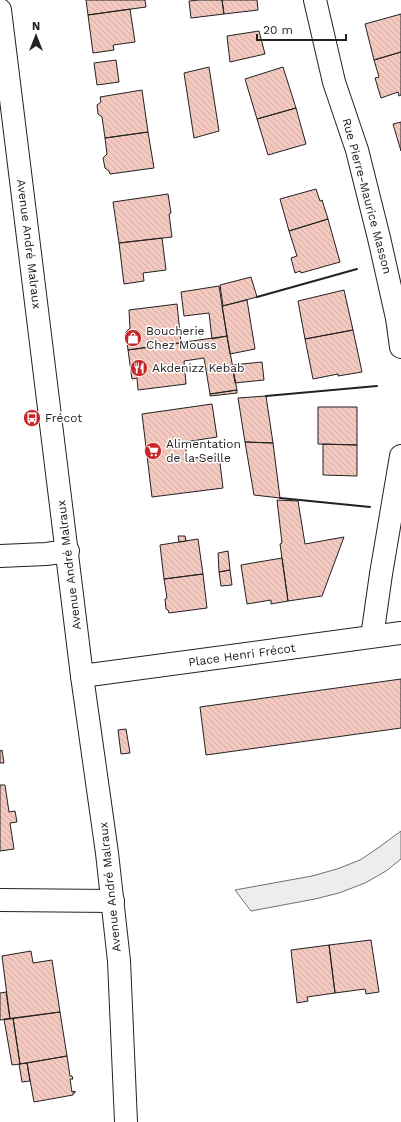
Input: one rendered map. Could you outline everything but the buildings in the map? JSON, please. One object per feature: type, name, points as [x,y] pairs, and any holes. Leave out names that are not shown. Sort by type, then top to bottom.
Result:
[{"type":"main road","name":"Rue Pierre-Maurice Masson","points":[[315,0],[334,82],[357,150],[378,231],[397,318],[401,347]]},
{"type":"main road","name":"Avenue André Malraux","points":[[0,10],[68,551],[82,676],[113,901],[119,960],[126,1122]]},
{"type":"main road","points":[[372,637],[401,456]]},
{"type":"main road","points":[[0,556],[46,554],[68,551]]},
{"type":"main road","name":"Place Henri Frécot","points":[[82,676],[401,633]]},
{"type":"main road","points":[[0,900],[113,901]]},
{"type":"shaded area","points":[[401,831],[401,859],[386,871],[365,883],[339,893],[251,911],[235,890],[312,876],[337,869],[360,860]]},
{"type":"wall","points":[[257,297],[357,269]]},
{"type":"wall","points":[[266,396],[377,386]]},
{"type":"wall","points":[[280,498],[370,507]]},
{"type":"place","name":"Boucherie Chez Mouss","points":[[133,338]]},
{"type":"place","name":"Akdenizz Kebab","points":[[139,368]]},
{"type":"place","name":"Frécot","points":[[32,418]]},
{"type":"place","name":"Alimentation de la Seille","points":[[153,451]]}]
